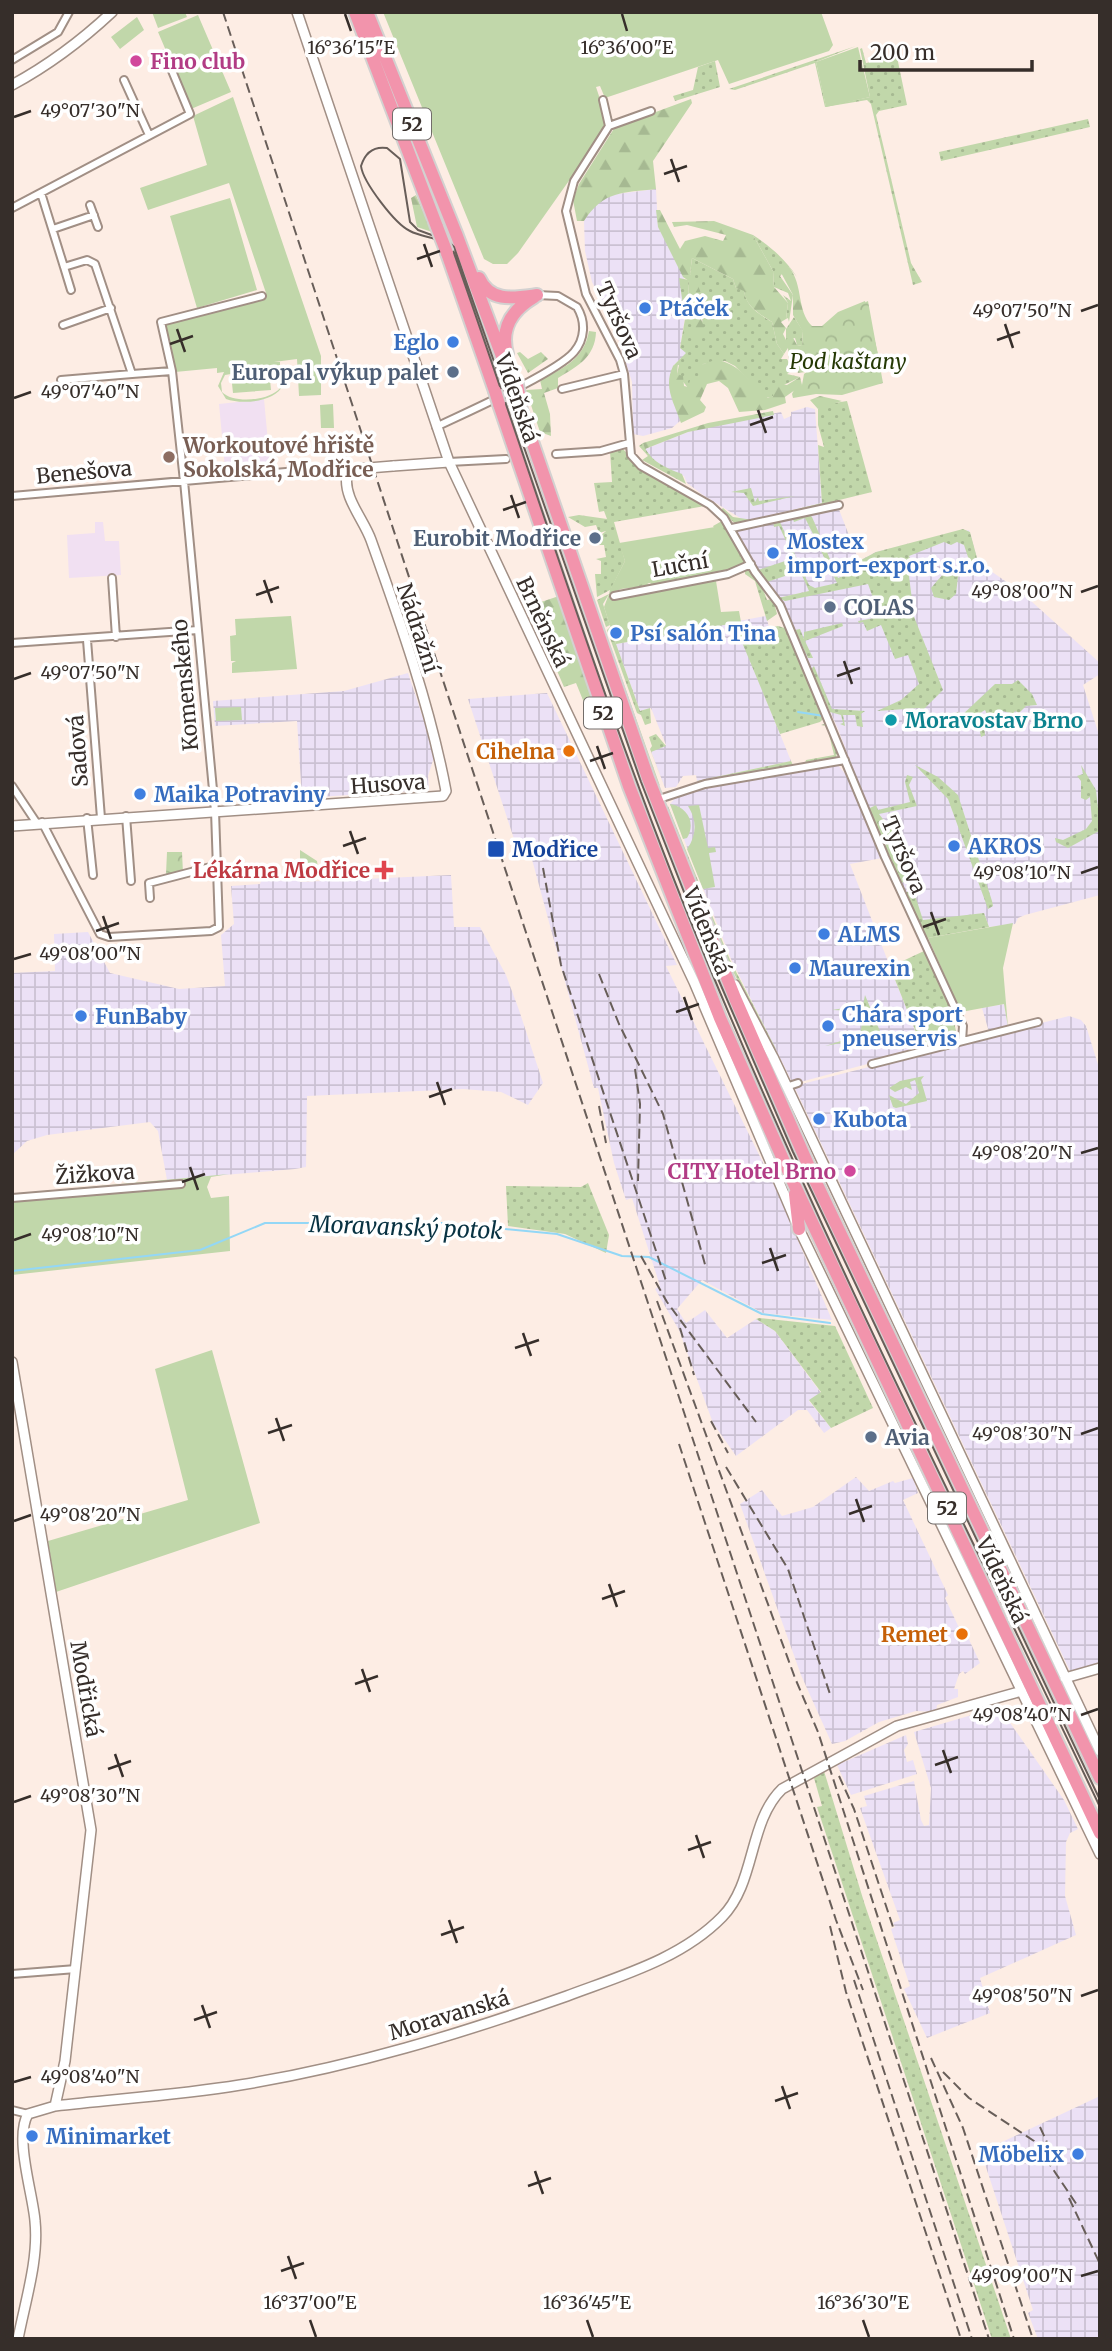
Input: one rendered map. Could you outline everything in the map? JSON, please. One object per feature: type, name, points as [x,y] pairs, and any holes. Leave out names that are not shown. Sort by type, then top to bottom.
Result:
[{"type":"highway","name":"Vídeňská","points":[[355,12],[447,253],[629,786],[720,1018],[794,1184],[1100,1833]]},
{"type":"highway","name":"Vídeňská","points":[[367,12],[516,388],[656,800],[783,1111],[1100,1779]]},
{"type":"highway","points":[[457,236],[468,249],[482,286],[488,292],[503,298],[537,295]]},
{"type":"highway","points":[[516,388],[505,348],[507,324],[517,308],[537,295]]},
{"type":"highway","points":[[794,1184],[799,1229]]},
{"type":"street","points":[[12,60],[58,32],[69,12]]},
{"type":"street","points":[[12,85],[65,52],[112,12]]},
{"type":"street","name":"Brněnská","points":[[298,12],[449,462],[694,982],[799,1229]]},
{"type":"street","points":[[12,208],[190,114],[165,54]]},
{"type":"street","points":[[124,80],[149,135]]},
{"type":"street","points":[[603,100],[609,126],[651,111]]},
{"type":"street","name":"Tyršova","points":[[609,126],[574,181],[566,211],[590,304],[620,360],[624,374],[631,455],[641,466],[710,505],[732,528],[751,564],[780,605],[894,879],[963,1026],[962,1041]]},
{"type":"street","points":[[41,193],[71,290]]},
{"type":"street","points":[[90,205],[98,227]]},
{"type":"street","points":[[53,229],[94,215]]},
{"type":"street","points":[[64,267],[87,260],[94,262],[132,374]]},
{"type":"street","points":[[436,428],[569,357],[580,344],[583,332],[579,311],[562,297],[537,295]]},
{"type":"street","name":"Komenského","points":[[39,821],[100,934],[121,937],[211,931],[219,927],[215,811],[184,481],[172,371],[161,322],[261,296]]},
{"type":"street","points":[[579,311],[590,304]]},
{"type":"street","points":[[63,325],[111,308]]},
{"type":"street","points":[[61,380],[172,371]]},
{"type":"street","points":[[562,389],[624,374]]},
{"type":"street","points":[[555,454],[601,451],[629,443]]},
{"type":"street","points":[[449,462],[506,458]]},
{"type":"street","name":"Benešova","points":[[12,496],[309,470],[352,471],[449,462]]},
{"type":"street","name":"Nádražní","points":[[352,471],[348,491],[371,540],[437,746],[446,791],[443,796]]},
{"type":"street","points":[[732,528],[839,505]]},
{"type":"street","name":"Luční","points":[[614,596],[732,573],[751,564]]},
{"type":"street","points":[[112,578],[116,637]]},
{"type":"street","points":[[12,643],[87,640],[198,630]]},
{"type":"street","name":"Sadová","points":[[87,640],[101,818]]},
{"type":"street","points":[[656,800],[705,784],[845,760]]},
{"type":"street","points":[[12,786],[39,821]]},
{"type":"street","name":"Husova","points":[[12,825],[39,821],[443,796]]},
{"type":"street","points":[[126,816],[131,881]]},
{"type":"street","points":[[87,818],[93,875]]},
{"type":"street","points":[[150,898],[149,883],[218,865]]},
{"type":"street","name":"Vídeňská","points":[[713,942],[786,1087],[1100,1751]]},
{"type":"street","points":[[872,1064],[1038,1022]]},
{"type":"street","points":[[786,1087],[798,1083]]},
{"type":"street","name":"Žižkova","points":[[12,1198],[181,1184]]},
{"type":"street","name":"Vídeňská","points":[[799,1229],[1100,1854]]},
{"type":"street","name":"Modřická","points":[[12,1362],[91,1830],[65,2060],[55,2106]]},
{"type":"street","points":[[1065,1678],[1100,1668]]},
{"type":"street","name":"Moravanská","points":[[28,2115],[55,2106],[238,2085],[292,2075],[477,2028],[638,1970],[701,1935],[724,1916],[740,1889],[768,1811],[782,1789],[897,1726],[1022,1691]]},
{"type":"street","points":[[12,1974],[76,1969]]},
{"type":"street","points":[[12,2110],[28,2115],[23,2133],[36,2223],[36,2245],[18,2339]]},
{"type":"shaded area","points":[[656,189],[658,227],[679,263],[689,294],[680,347],[687,353],[673,366],[680,421],[672,428],[643,436],[633,434],[632,382],[614,326],[592,282],[585,251],[584,221],[593,207],[609,195]]},
{"type":"shaded area","points":[[264,399],[270,464],[225,468],[219,404]]},
{"type":"shaded area","points":[[807,407],[815,409],[822,503],[745,521],[703,495],[687,483],[684,476],[667,469],[648,456],[645,449],[688,432],[729,422],[781,412],[784,419],[791,416],[791,412]]},
{"type":"shaded area","points":[[838,507],[859,561],[876,552],[969,530],[978,562],[1021,592],[1100,663],[1100,674],[1083,685],[1100,738],[1100,895],[1025,915],[1018,918],[1015,924],[989,927],[984,913],[921,924],[897,880],[889,846],[899,837],[880,816],[868,809],[838,729],[780,600],[867,583],[865,579],[778,598],[758,570],[737,531]]},
{"type":"shaded area","points":[[95,522],[103,522],[105,541],[119,541],[121,575],[69,578],[67,535],[95,533]]},
{"type":"shaded area","points":[[766,616],[769,627],[742,640],[791,761],[697,781],[696,775],[683,776],[676,787],[665,788],[651,751],[666,745],[651,708],[640,711],[616,644]]},
{"type":"shaded area","points":[[408,673],[435,754],[428,776],[429,790],[302,798],[297,721],[215,726],[213,701],[344,691]]},
{"type":"shaded area","points":[[547,693],[677,965],[666,966],[775,1187],[832,1320],[763,1313],[702,1280],[677,1309],[686,1323],[705,1310],[727,1338],[756,1319],[775,1331],[821,1393],[809,1401],[831,1428],[824,1433],[807,1410],[798,1410],[736,1456],[713,1423],[679,1330],[655,1289],[660,1286],[632,1198],[626,1200],[614,1163],[598,1088],[594,1088],[527,841],[515,842],[468,699]]},
{"type":"shaded area","points":[[828,764],[838,765],[850,780],[882,858],[850,864],[921,1046],[793,1084],[731,959],[670,804],[676,797],[697,788]]},
{"type":"shaded area","points":[[451,875],[454,927],[480,927],[506,975],[519,1010],[543,1083],[528,1105],[501,1092],[463,1089],[307,1096],[306,1167],[295,1169],[167,1180],[158,1131],[150,1122],[47,1135],[27,1141],[12,1155],[12,973],[55,971],[54,934],[88,932],[110,973],[179,989],[225,986],[221,935],[234,924],[231,886],[260,884],[261,881],[300,882]]},
{"type":"shaded area","points":[[1004,1004],[1008,1027],[989,1032],[982,1008]]},
{"type":"shaded area","points":[[1069,1016],[1081,1020],[1086,1026],[1100,1071],[1100,1662],[1070,1671],[794,1086]]},
{"type":"shaded area","points":[[856,1477],[869,1491],[893,1481],[895,1483],[913,1478],[918,1493],[903,1500],[948,1595],[945,1598],[961,1632],[965,1631],[980,1663],[965,1674],[963,1671],[959,1674],[954,1689],[958,1689],[958,1697],[937,1705],[936,1712],[916,1711],[879,1722],[845,1741],[832,1744],[801,1675],[740,1504],[762,1490],[782,1516],[813,1507]]},
{"type":"shaded area","points":[[999,1707],[1064,1800],[1078,1829],[1070,1833],[1066,1842],[1065,1896],[1076,1935],[980,1978],[990,2013],[927,2038],[904,1989],[910,1986],[891,1929],[895,1927],[893,1923],[900,1920],[860,1808],[867,1806],[864,1796],[914,1781],[921,1820],[924,1826],[929,1825],[931,1788],[914,1732]]},
{"type":"shaded area","points":[[906,1735],[908,1744],[904,1750],[907,1762],[913,1760],[917,1774],[851,1795],[837,1765]]},
{"type":"shaded area","points":[[1100,2096],[1100,2339],[1038,2339],[1028,2313],[1033,2310],[981,2152]]},
{"type":"green space","points":[[152,12],[185,12],[187,17],[158,28]]},
{"type":"green space","points":[[383,12],[821,12],[833,45],[829,51],[729,84],[718,60],[605,98],[600,86],[596,87],[605,114],[604,131],[518,253],[507,264],[493,264],[484,259]]},
{"type":"green space","points":[[198,15],[231,92],[191,109],[158,32]]},
{"type":"green space","points":[[137,17],[144,30],[120,49],[111,37]]},
{"type":"green space","points":[[856,46],[816,62],[826,106],[870,97],[860,49],[862,48],[866,63],[897,57],[907,105],[879,111],[876,115],[911,263],[922,282],[913,285],[871,104],[867,100],[825,107],[815,63],[735,90],[729,89]]},
{"type":"green space","points":[[858,47],[870,97],[826,107],[816,62]]},
{"type":"green space","points":[[715,61],[720,87],[675,101],[673,96],[693,90],[698,67]]},
{"type":"green space","points":[[233,97],[321,356],[321,395],[299,396],[297,359],[274,362],[280,362],[280,367],[275,368],[281,374],[283,385],[279,391],[273,395],[249,402],[226,399],[218,386],[224,372],[217,373],[217,368],[175,372],[164,324],[265,299],[266,293],[229,183],[148,210],[140,188],[207,165],[193,116]],"holes":[[[270,369],[276,372],[281,384],[280,388],[268,396],[243,399],[227,396],[222,392],[221,383],[225,375]]]},
{"type":"green space","points":[[691,99],[692,103],[653,161],[656,189],[607,198],[591,211],[584,221],[577,221],[573,200],[579,184],[615,127]]},
{"type":"green space","points":[[1088,119],[1090,127],[941,161],[939,152]]},
{"type":"green space","points":[[416,195],[432,232],[417,227],[411,198]]},
{"type":"green space","points":[[230,198],[257,290],[197,308],[170,216]]},
{"type":"green space","points":[[656,210],[660,210],[680,249],[685,241],[705,236],[723,241],[726,235],[687,225],[674,227],[672,222],[714,221],[753,235],[773,271],[774,287],[788,303],[786,319],[781,322],[786,328],[783,334],[786,340],[791,334],[797,345],[802,346],[803,332],[793,315],[793,295],[779,269],[789,267],[794,274],[804,313],[812,326],[822,326],[838,312],[865,301],[880,362],[798,373],[794,362],[789,360],[788,348],[784,354],[777,344],[772,322],[751,306],[744,291],[736,288],[733,279],[692,258],[690,274],[695,278],[707,308],[701,319],[704,327],[702,334],[691,339],[693,312],[688,312],[689,281],[683,277],[658,227]]},
{"type":"green space","points":[[753,235],[777,254],[788,265],[797,277],[789,267],[780,276],[793,295],[789,322],[788,318],[786,319],[788,303],[783,295],[791,301],[788,293],[774,287],[773,271]]},
{"type":"green space","points":[[692,258],[733,279],[736,288],[744,290],[750,305],[772,322],[777,344],[784,354],[781,359],[787,359],[793,370],[787,374],[800,377],[782,386],[771,398],[765,397],[735,366],[725,361],[703,364],[699,376],[688,388],[677,374],[679,365],[673,366],[686,353],[680,348],[685,319],[679,278],[689,280],[688,311],[694,315],[693,330],[702,324],[704,298],[690,274]]},
{"type":"green space","name":"Pod kaštany","points":[[868,301],[883,383],[842,395],[816,394],[793,398],[796,386],[802,385],[804,374],[813,364],[834,323],[845,312]]},
{"type":"green space","points":[[794,317],[803,331],[802,346],[797,345],[795,338],[786,340],[786,329]]},
{"type":"green space","points":[[589,331],[596,332],[589,354],[579,365],[558,378],[558,388],[544,393],[550,414],[551,436],[540,432],[526,390],[542,389],[540,380],[572,362],[583,349]]},
{"type":"green space","points":[[520,352],[528,359],[541,352],[548,359],[528,373],[517,353]]},
{"type":"green space","points":[[715,360],[738,369],[768,398],[773,396],[773,390],[778,384],[787,385],[800,377],[802,385],[785,397],[786,403],[765,410],[739,412],[728,388],[719,381],[707,384],[700,400],[706,407],[704,412],[681,423],[669,388],[673,366],[678,363],[677,374],[683,376],[684,386],[688,387],[691,377],[699,376],[698,366]]},
{"type":"green space","points":[[269,370],[271,390],[233,393],[231,374]]},
{"type":"green space","points":[[820,396],[842,401],[818,409],[810,400]]},
{"type":"green space","points":[[847,401],[872,492],[737,525],[720,511],[723,508],[733,517],[753,520],[822,503],[818,445],[824,447],[818,425],[818,409],[822,405]]},
{"type":"green space","points":[[333,404],[334,428],[321,428],[320,405]]},
{"type":"green space","points":[[773,411],[774,415],[688,432],[645,449],[643,443],[708,423]]},
{"type":"green space","points":[[643,443],[649,455],[682,474],[686,484],[642,460],[648,456],[639,446]]},
{"type":"green space","points":[[622,448],[647,474],[705,506],[614,522],[625,561],[611,589],[647,583],[650,585],[651,582],[735,568],[713,526],[722,521],[746,561],[731,571],[679,582],[621,589],[609,594],[610,590],[597,597],[595,574],[601,574],[601,561],[596,559],[606,557],[604,545],[594,545],[601,542],[600,536],[606,531],[599,533],[596,525],[585,527],[568,517],[579,515],[607,519],[604,511],[599,512],[594,483],[612,482],[610,451]]},
{"type":"green space","points":[[751,488],[755,502],[758,497],[759,501],[795,496],[753,506],[744,493],[731,492]]},
{"type":"green space","points":[[807,513],[812,517],[838,578],[861,568],[859,561],[876,552],[963,529],[970,532],[977,558],[958,577],[956,594],[949,600],[934,597],[931,588],[950,566],[957,575],[969,560],[964,545],[944,542],[909,556],[914,567],[909,576],[912,600],[909,604],[943,690],[923,710],[922,723],[919,723],[920,708],[877,711],[901,700],[919,684],[908,655],[895,659],[881,625],[867,631],[863,622],[859,623],[858,621],[880,617],[868,584],[785,601],[778,598],[809,591],[800,571],[767,582],[758,570],[794,558],[779,526],[774,527],[773,521],[779,520],[809,585],[815,588],[837,583],[819,547],[814,548],[813,545],[817,542],[805,518],[794,522],[792,517]]},
{"type":"green space","points":[[721,526],[734,543],[742,562],[735,568],[610,590],[625,561],[619,543]]},
{"type":"green space","points":[[745,570],[751,570],[761,584],[767,600],[773,599],[777,614],[767,621],[755,581],[745,574]]},
{"type":"green space","points":[[716,581],[721,612],[739,611],[741,622],[616,644],[604,607],[609,594],[613,593],[615,599]]},
{"type":"green space","points":[[609,594],[603,604],[610,625],[606,627],[597,600]]},
{"type":"green space","points":[[559,596],[593,702],[585,705],[576,683],[564,687],[529,606]]},
{"type":"green space","points":[[594,600],[660,786],[656,781]]},
{"type":"green space","points":[[291,616],[297,669],[232,673],[232,663],[236,661],[231,661],[230,636],[236,635],[235,619]]},
{"type":"green space","points":[[842,623],[843,626],[805,641],[813,658],[808,658],[795,630],[800,629],[804,639],[804,632]]},
{"type":"green space","points":[[778,626],[788,629],[825,717],[820,722],[780,734],[739,635]]},
{"type":"green space","points":[[610,627],[640,711],[650,708],[651,723],[645,725],[641,715],[637,713],[607,630]]},
{"type":"green space","points":[[814,666],[832,709],[865,711],[861,714],[863,727],[857,726],[855,715],[843,715],[845,726],[840,724],[843,723],[841,715],[830,712],[811,669]]},
{"type":"green space","points":[[1018,680],[1032,694],[1037,705],[1026,706],[1019,713],[1015,711],[1011,717],[1010,713],[998,710],[993,721],[984,725],[985,735],[981,737],[978,722],[987,714],[985,710],[964,723],[954,714],[958,712],[960,717],[995,684],[1012,684]]},
{"type":"green space","points":[[241,707],[242,720],[216,721],[215,708]]},
{"type":"green space","points":[[821,725],[828,725],[838,750],[836,757],[702,783],[697,781],[791,761],[793,765],[805,763],[806,760],[834,755],[827,726]]},
{"type":"green space","points":[[656,734],[666,746],[651,752],[649,737]]},
{"type":"green space","points":[[915,765],[938,777],[958,795],[992,901],[993,906],[988,909],[948,799]]},
{"type":"green space","points":[[1081,765],[1096,790],[1100,827],[1099,831],[1068,848],[1056,842],[1055,838],[1063,840],[1086,829],[1092,821],[1090,797],[1086,800],[1081,798],[1081,781],[1077,776],[1083,774]]},
{"type":"green space","points":[[907,775],[913,777],[909,785],[917,806],[879,814],[904,846],[900,847],[902,853],[895,856],[903,874],[907,873],[910,881],[899,883],[883,846],[886,845],[883,838],[880,838],[868,809],[876,805],[878,810],[910,802],[905,782]]},
{"type":"green space","points":[[670,804],[682,808],[689,817],[691,827],[687,838],[683,839]]},
{"type":"green space","points":[[699,805],[708,848],[715,847],[716,852],[709,853],[715,887],[703,889],[687,849],[695,828],[688,806]]},
{"type":"green space","points":[[668,806],[730,960],[776,1049],[772,1047],[724,954],[668,814]]},
{"type":"green space","points":[[300,850],[317,861],[318,868],[304,869],[300,866]]},
{"type":"green space","points":[[167,852],[182,852],[183,873],[166,874]]},
{"type":"green space","points":[[913,889],[923,920],[984,913],[989,927],[928,938],[929,945],[905,893]]},
{"type":"green space","points":[[1013,923],[1003,968],[1008,1027],[1004,1004],[961,1012],[928,938]]},
{"type":"green space","points":[[924,951],[951,1008],[956,1031],[949,1039],[910,1050],[921,1045],[890,967]]},
{"type":"green space","points":[[865,995],[884,1041],[873,1037],[825,1046],[860,1035],[862,1024],[858,1011],[832,1010],[863,1005]]},
{"type":"green space","points":[[924,1076],[921,1080],[927,1101],[893,1107],[889,1095],[906,1104],[919,1093],[915,1080],[910,1082],[912,1090],[906,1087],[895,1092],[889,1088],[900,1081]]},
{"type":"green space","points":[[229,1174],[211,1177],[207,1187],[211,1198],[229,1196],[230,1251],[12,1275],[12,1194]]},
{"type":"green space","points":[[588,1183],[609,1235],[606,1253],[565,1234],[508,1226],[506,1186],[581,1187]]},
{"type":"green space","points":[[756,1319],[835,1326],[873,1408],[831,1428],[809,1400],[821,1392],[775,1331]]},
{"type":"green space","points":[[212,1350],[260,1523],[56,1592],[48,1541],[188,1500],[155,1369]]},
{"type":"green space","points":[[824,1771],[864,1902],[1011,2339],[992,2339],[817,1807],[822,1806],[814,1778]]},
{"type":"waterway","points":[[798,712],[824,716]]},
{"type":"waterway","name":"Moravanský potok","points":[[12,1271],[200,1250],[265,1223],[445,1223],[557,1234],[622,1256],[649,1257],[762,1314],[830,1323]]},
{"type":"tram line","points":[[1100,1800],[793,1152],[716,974],[641,782],[454,247],[448,241],[418,230],[410,222],[400,159],[387,148],[374,149],[367,154],[361,166],[367,182],[381,202],[404,227],[416,234],[440,241],[454,253],[610,708],[714,978],[853,1291],[1100,1807]]},
{"type":"railway","points":[[223,12],[989,2339]]},
{"type":"railway","points":[[543,868],[561,965],[667,1284]]},
{"type":"railway","points":[[599,974],[619,1024],[663,1114],[706,1268]]},
{"type":"railway","points":[[635,1069],[640,1104],[638,1181]]},
{"type":"railway","points":[[599,1106],[606,1143]]},
{"type":"railway","points":[[641,1256],[667,1302],[756,1422]]},
{"type":"railway","points":[[657,1301],[795,1678],[818,1732],[1014,2339]]},
{"type":"railway","points":[[680,1328],[694,1375]]},
{"type":"railway","points":[[711,1421],[728,1453]]},
{"type":"railway","points":[[679,1444],[836,1920],[863,1990]]},
{"type":"railway","points":[[726,1467],[788,1569],[831,1697]]},
{"type":"railway","points":[[839,1776],[854,1809],[893,1927]]},
{"type":"railway","points":[[830,1926],[846,1992],[961,2339]]},
{"type":"railway","points":[[854,1980],[972,2339]]},
{"type":"railway","points":[[931,2058],[963,2128],[1033,2339]]},
{"type":"railway","points":[[943,2072],[969,2098],[1034,2141],[1077,2205]]},
{"type":"railway","points":[[1040,2127],[1052,2153]]},
{"type":"railway","points":[[1069,2198],[1100,2264]]},
{"type":"place","name":"Fino club","points":[[136,61]]},
{"type":"place","name":"Ptáček","points":[[645,308]]},
{"type":"place","name":"Eglo","points":[[453,342]]},
{"type":"place","name":"Europal výkup palet","points":[[453,372]]},
{"type":"place","name":"Workoutové hřiště Sokolská, Modřice","points":[[169,457]]},
{"type":"place","name":"Eurobit Modřice","points":[[595,538]]},
{"type":"place","name":"Mostex import-export s.r.o.","points":[[773,553]]},
{"type":"place","name":"COLAS","points":[[830,607]]},
{"type":"place","name":"Psí salón Tina","points":[[616,633]]},
{"type":"place","name":"Moravostav Brno","points":[[891,720]]},
{"type":"place","name":"Cihelna","points":[[569,751]]},
{"type":"place","name":"Maika Potraviny","points":[[140,794]]},
{"type":"place","name":"AKROS","points":[[954,846]]},
{"type":"place","name":"Modřice","points":[[496,849]]},
{"type":"place","name":"Lékárna Modřice","points":[[384,870]]},
{"type":"place","name":"ALMS","points":[[824,934]]},
{"type":"place","name":"Maurexin","points":[[795,968]]},
{"type":"place","name":"FunBaby","points":[[81,1016]]},
{"type":"place","name":"Chára sport pneuservis","points":[[828,1026]]},
{"type":"place","name":"Kubota","points":[[819,1119]]},
{"type":"place","name":"CITY Hotel Brno","points":[[850,1171]]},
{"type":"place","name":"Avia","points":[[871,1437]]},
{"type":"place","name":"Remet","points":[[962,1634]]},
{"type":"place","name":"Minimarket","points":[[32,2136]]},
{"type":"place","name":"Möbelix","points":[[1078,2154]]}]
